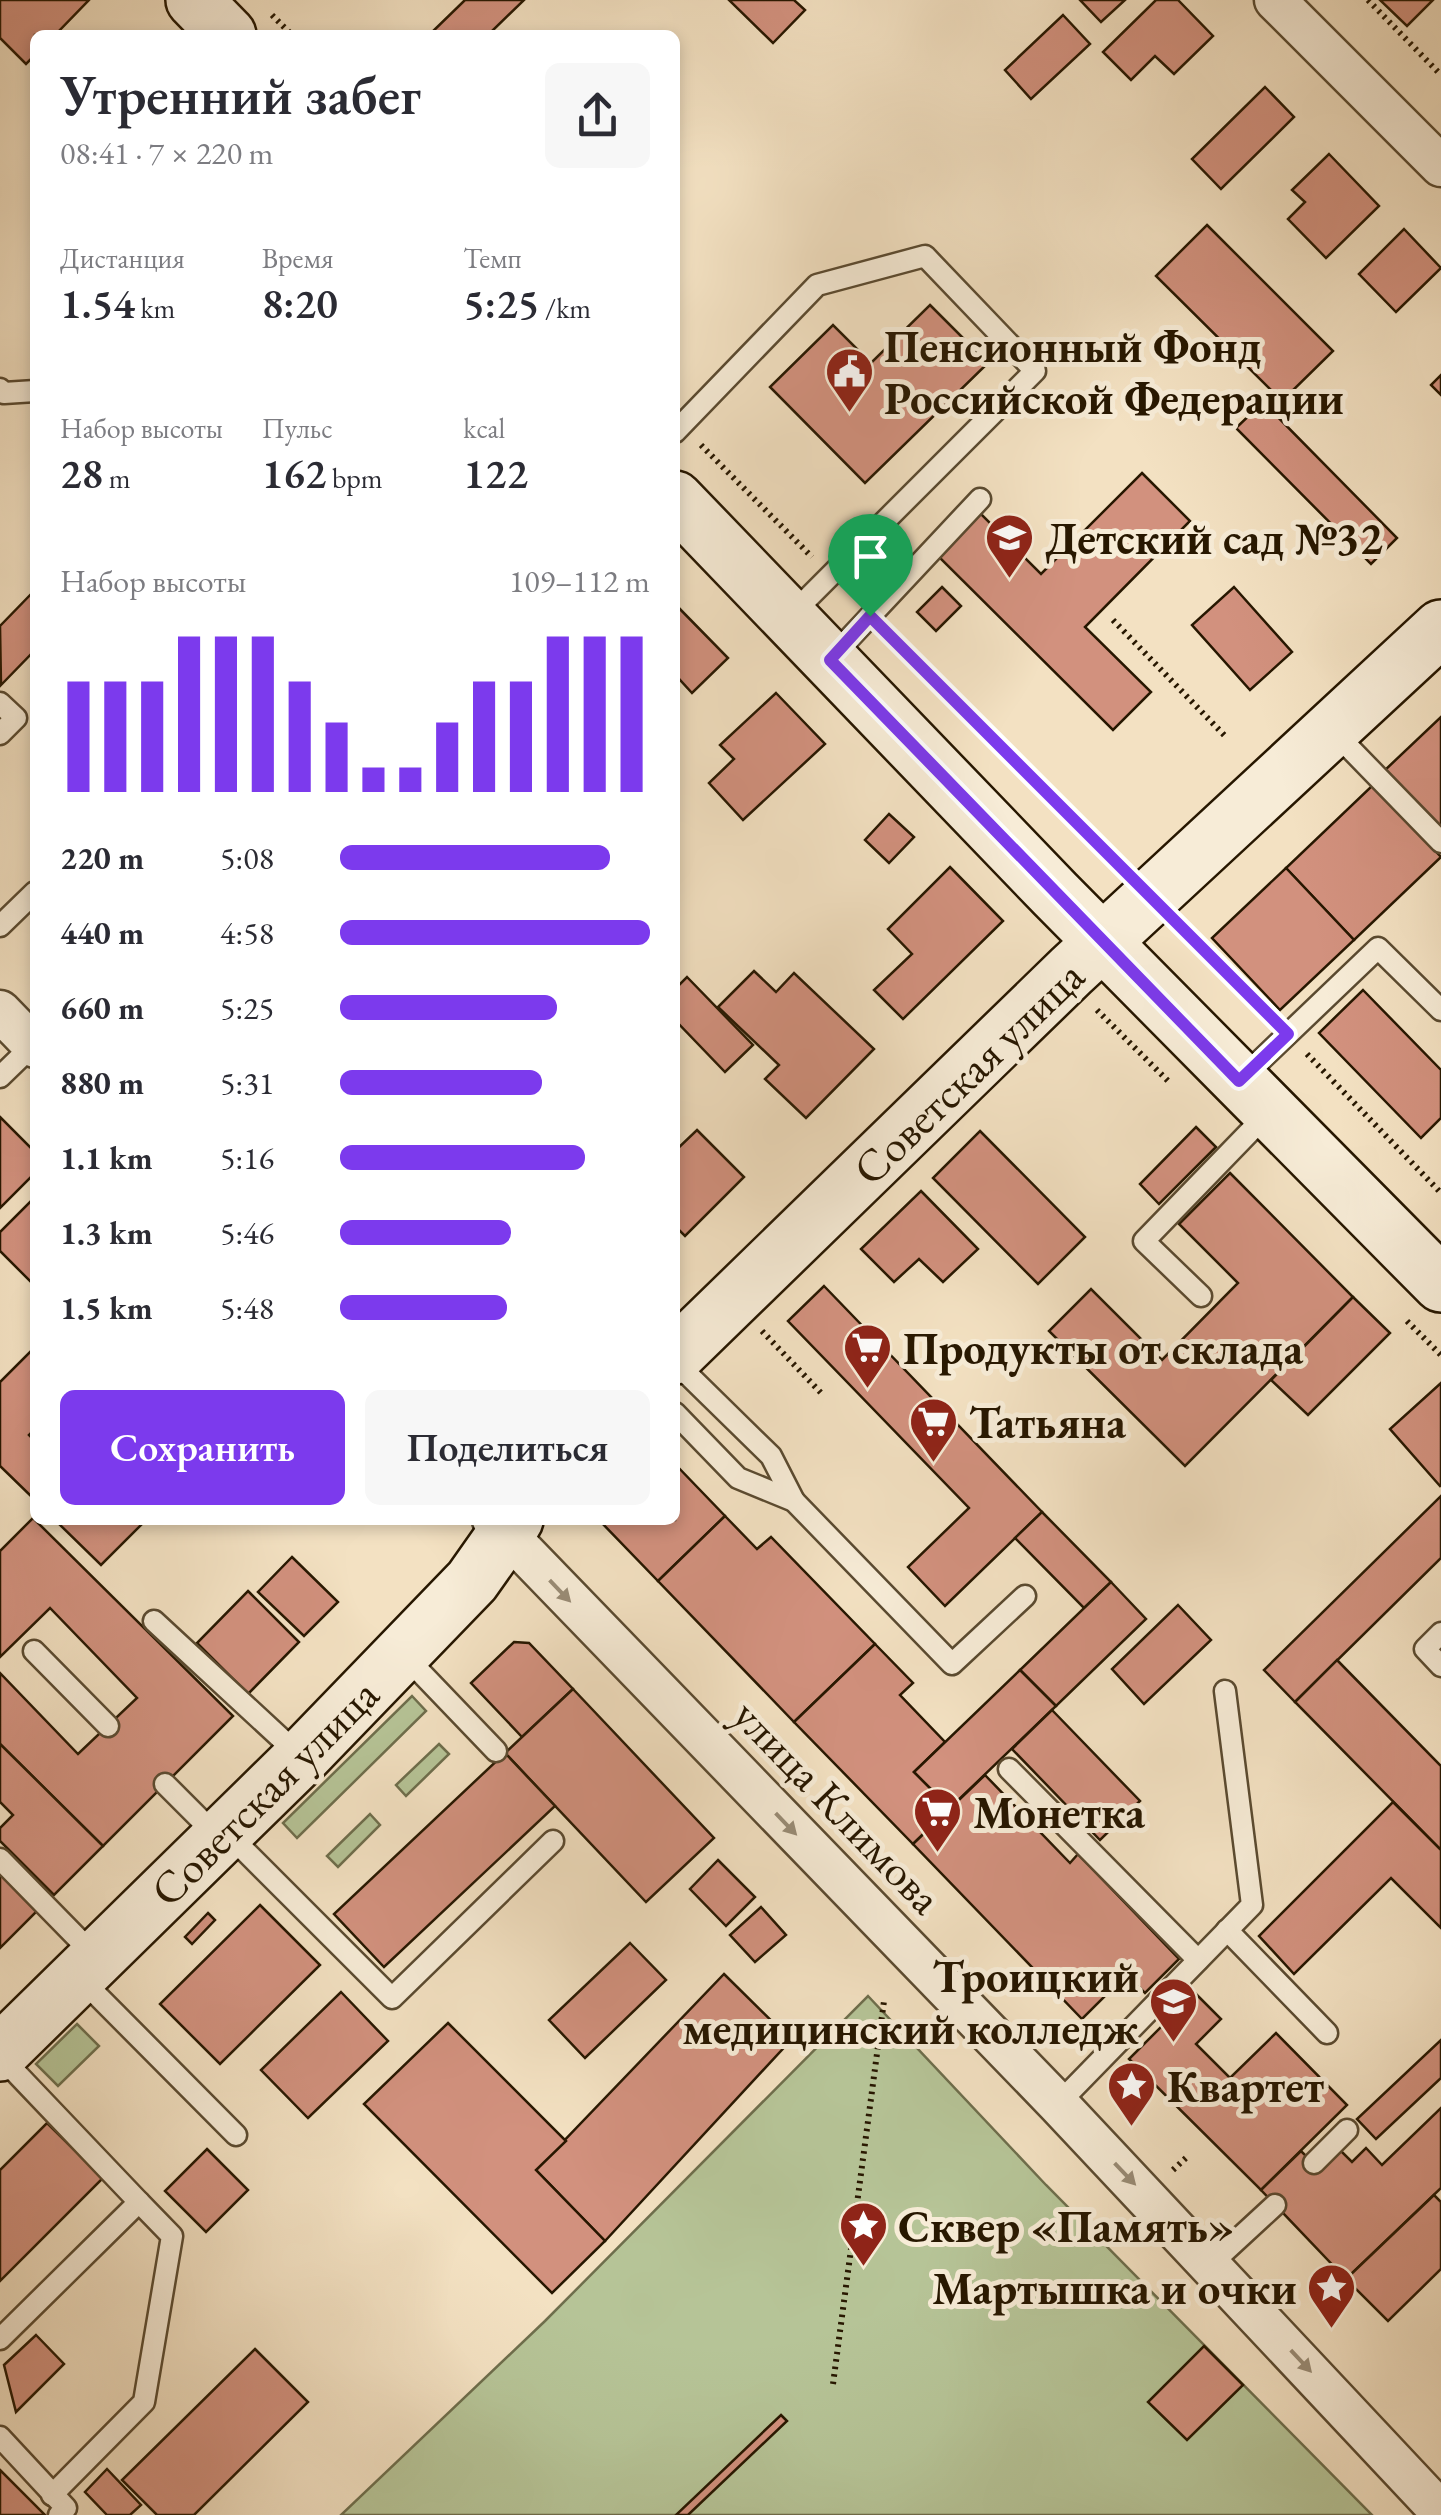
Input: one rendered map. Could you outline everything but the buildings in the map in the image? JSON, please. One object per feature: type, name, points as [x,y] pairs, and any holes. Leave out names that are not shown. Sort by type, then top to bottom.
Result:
[{"type":"street","points":[[194,0],[223,30]]},
{"type":"street","points":[[1275,0],[1441,166]]},
{"type":"street","points":[[680,510],[1441,1284]]},
{"type":"street","name":"Советская улица","points":[[680,1354],[1152,896],[1441,628]]},
{"type":"street","points":[[0,1011],[30,1042]]},
{"type":"street","name":"Советская улица","points":[[0,2055],[224,1837],[472,1581],[503,1525]]},
{"type":"street","name":"улица Климова","points":[[505,1525],[1211,2264],[1441,2512]]},
{"type":"lane","points":[[680,426],[818,285],[925,256],[1035,372],[788,617]]},
{"type":"lane","points":[[0,389],[30,391]]},
{"type":"lane","points":[[830,660],[980,498]]},
{"type":"lane","points":[[0,703],[16,718],[0,734]]},
{"type":"lane","points":[[1332,730],[1441,842]]},
{"type":"lane","points":[[0,926],[30,897]]},
{"type":"lane","points":[[1200,1296],[1144,1241],[1254,1096],[1288,1034],[1378,948],[1440,1010]]},
{"type":"lane","points":[[0,1077],[30,1050]]},
{"type":"lane","points":[[680,1364],[772,1456],[794,1501],[952,1664],[1025,1596]]},
{"type":"lane","points":[[680,1418],[738,1478],[794,1501]]},
{"type":"lane","points":[[154,1620],[302,1757]]},
{"type":"lane","points":[[1441,1633],[1425,1650],[1441,1666]]},
{"type":"lane","points":[[34,1650],[108,1726]]},
{"type":"lane","points":[[402,1653],[496,1751]]},
{"type":"lane","points":[[1058,2104],[1252,1905],[1226,1691]]},
{"type":"lane","points":[[1009,1769],[1198,1960]]},
{"type":"lane","points":[[165,1784],[392,1998],[553,1842]]},
{"type":"lane","points":[[0,1860],[88,1968],[236,2135]]},
{"type":"lane","points":[[1226,1930],[1326,2032]]},
{"type":"lane","points":[[0,2055],[172,2236],[144,2402],[56,2505],[0,2437]]},
{"type":"lane","points":[[1314,2163],[1347,2130]]},
{"type":"lane","points":[[0,2338],[139,2202]]},
{"type":"lane","points":[[1211,2264],[1275,2205]]},
{"type":"path","points":[[1368,0],[1441,75]]},
{"type":"path","points":[[680,430],[831,576]]},
{"type":"path","points":[[870,616],[1152,896],[1441,1193]]},
{"type":"path","points":[[1113,620],[1226,737]]},
{"type":"path","points":[[761,1330],[824,1396]]},
{"type":"path","points":[[833,2384],[884,2001]]},
{"type":"green space","points":[[412,1696],[426,1711],[297,1838],[283,1823]]},
{"type":"green space","points":[[439,1744],[449,1754],[406,1796],[396,1785]]},
{"type":"green space","points":[[370,1814],[380,1825],[338,1867],[327,1856]]},
{"type":"green space","name":"Сквер «Память»","points":[[868,1996],[1046,2185],[1372,2515],[341,2515],[545,2321]]},
{"type":"green space","points":[[77,2024],[99,2046],[58,2086],[36,2064]]},
{"type":"place","name":"Пенсионный Фонд Российской Федерации","points":[[849,414]]},
{"type":"place","name":"Детский сад №32","points":[[1010,580]]},
{"type":"place","name":"Продукты от склада","points":[[868,1390]]},
{"type":"place","name":"Татьяна","points":[[934,1464]]},
{"type":"place","name":"Монетка","points":[[938,1854]]},
{"type":"place","name":"Троицкий медицинский колледж","points":[[1174,2044]]},
{"type":"place","name":"Квартет","points":[[1132,2128]]},
{"type":"place","name":"Сквер «Память»","points":[[863,2268]]},
{"type":"place","name":"Мартышка и очки","points":[[1332,2330]]},
{"type":"route","points":[[870,616],[1104,851],[1198,939],[1288,1034],[1239,1081],[830,660],[870,616]]}]
